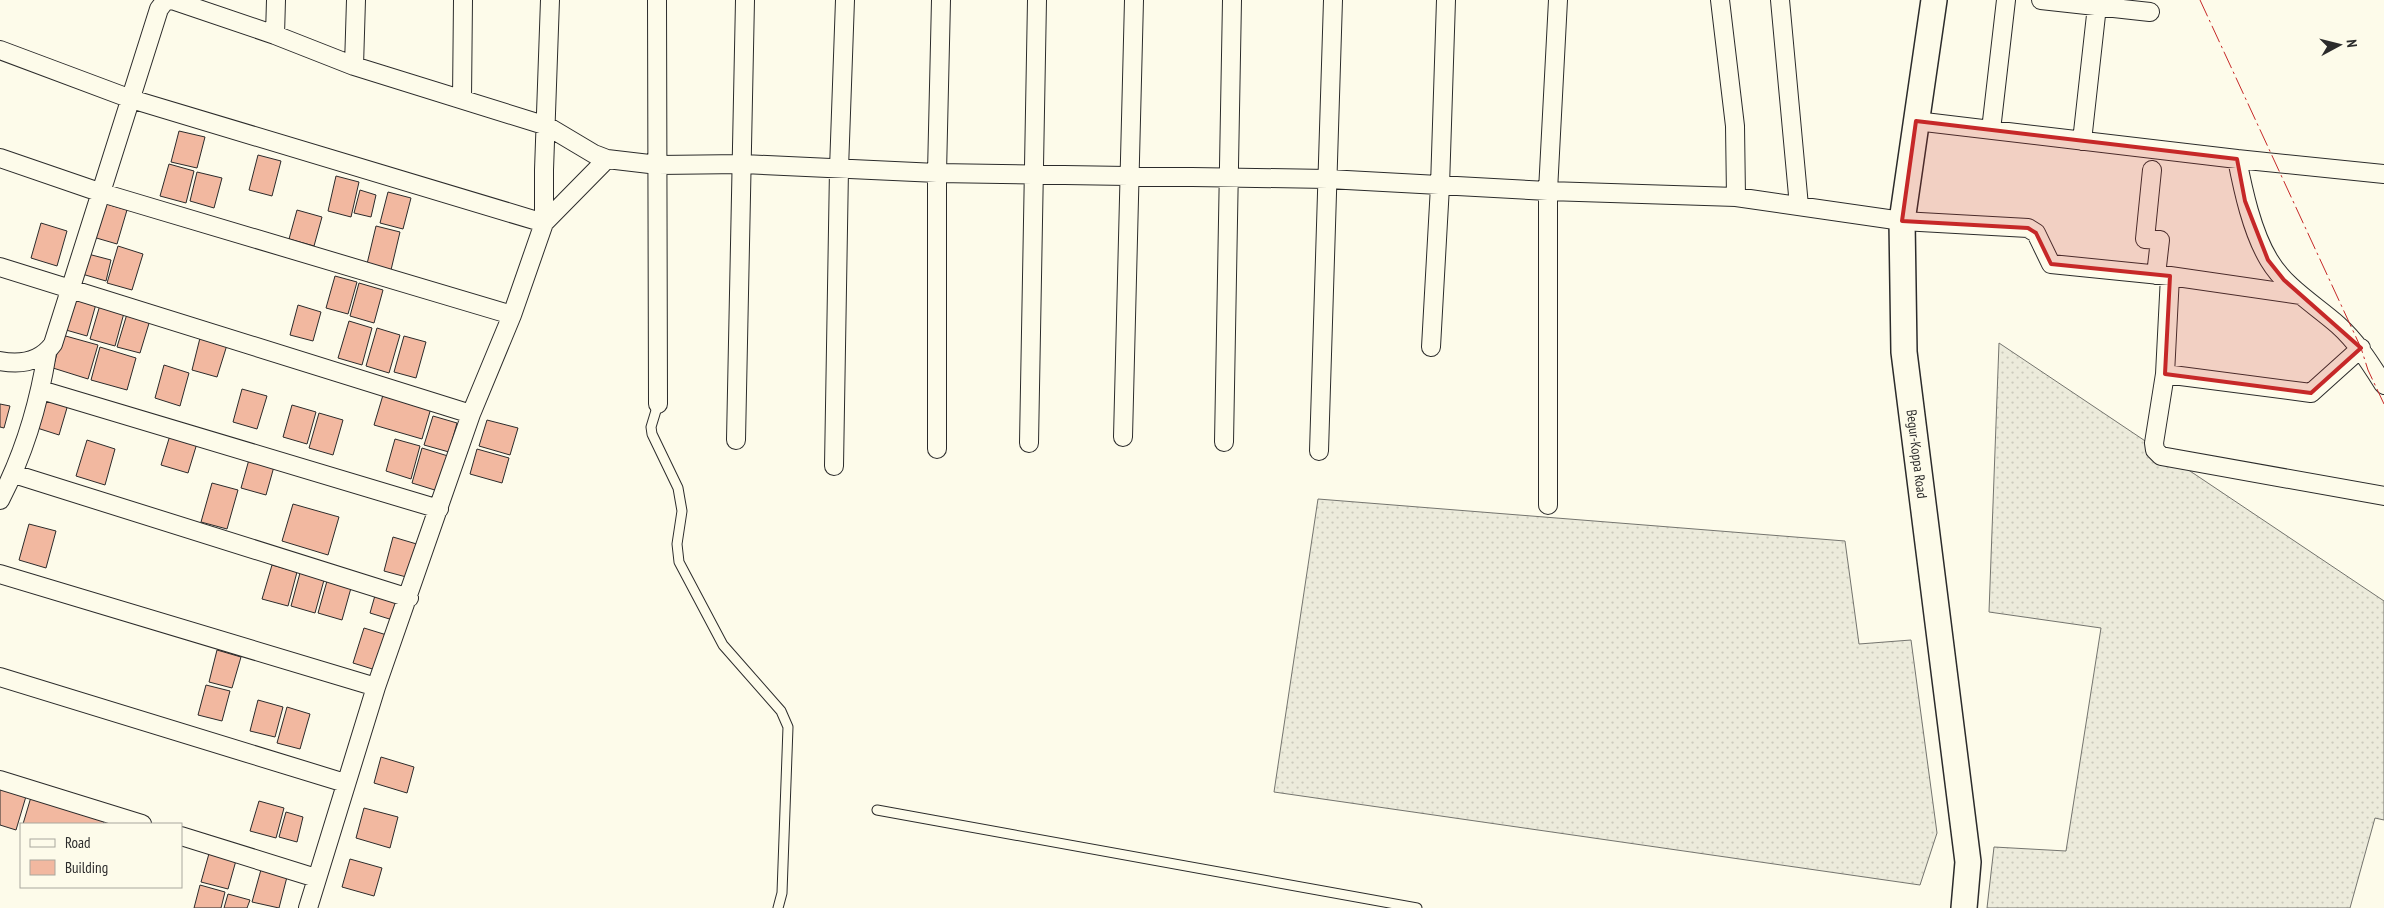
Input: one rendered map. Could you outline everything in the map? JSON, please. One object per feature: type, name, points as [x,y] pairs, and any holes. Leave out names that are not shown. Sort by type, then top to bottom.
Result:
[{"type":"main road","name":"Begur-Koppa Road","points":[[1934,0],[1902,221],[1904,352],[1968,862],[1964,908]]},
{"type":"street","points":[[0,500],[14,474],[41,390],[47,353],[53,344],[71,290],[159,10],[163,1],[172,0],[275,34],[354,66],[462,98],[547,126],[594,154],[607,159],[658,165],[743,164],[937,173],[1228,177],[1736,197],[1902,221],[2028,228],[2036,233],[2051,264],[2163,276],[2301,295]]},
{"type":"street","points":[[275,34],[276,0]]},
{"type":"street","points":[[354,66],[356,0]]},
{"type":"street","points":[[462,0],[462,98]]},
{"type":"street","points":[[308,908],[376,687],[409,598],[470,414],[512,316],[544,223],[550,0]]},
{"type":"street","points":[[657,0],[658,404]]},
{"type":"street","points":[[736,440],[745,0]]},
{"type":"street","points":[[834,466],[839,169],[845,0]]},
{"type":"street","points":[[937,449],[937,173],[941,0]]},
{"type":"street","points":[[1029,443],[1037,0]]},
{"type":"street","points":[[1123,437],[1134,0]]},
{"type":"street","points":[[1224,442],[1232,0]]},
{"type":"street","points":[[1319,451],[1333,0]]},
{"type":"street","points":[[1430,347],[1440,186],[1446,0]]},
{"type":"street","points":[[1548,505],[1548,191],[1558,0]]},
{"type":"street","points":[[1720,0],[1735,126],[1736,197]]},
{"type":"street","points":[[1780,0],[1799,206]]},
{"type":"street","points":[[1991,130],[2006,0]]},
{"type":"street","points":[[2041,0],[2150,12]]},
{"type":"street","points":[[2082,141],[2097,6]]},
{"type":"street","points":[[0,50],[131,99],[544,223]]},
{"type":"street","points":[[1916,121],[2237,159],[2384,174]]},
{"type":"street","points":[[0,158],[102,193],[512,316]]},
{"type":"street","points":[[544,223],[607,159]]},
{"type":"street","points":[[2237,159],[2245,201],[2268,260],[2284,280],[2338,325],[2361,348],[2384,384]]},
{"type":"street","points":[[2152,170],[2144,239],[2160,240],[2163,276],[2165,374],[2154,443],[2155,450],[2161,456],[2384,496]]},
{"type":"street","points":[[0,266],[71,290],[470,414]]},
{"type":"street","points":[[2165,374],[2311,393],[2361,348]]},
{"type":"street","points":[[0,361],[25,363],[47,353]]},
{"type":"street","points":[[41,390],[439,509]]},
{"type":"street","points":[[14,474],[409,598]]},
{"type":"street","points":[[0,574],[376,687]]},
{"type":"street","points":[[0,677],[345,783]]},
{"type":"street","points":[[0,780],[139,823]]},
{"type":"street","points":[[182,836],[316,878]]},
{"type":"lane","points":[[658,404],[651,427],[652,434],[681,497],[682,511],[677,544],[679,562],[724,645],[781,711],[788,728],[782,893],[778,908]]},
{"type":"lane","points":[[877,810],[1417,908]]},
{"type":"highlighted area","points":[[1916,121],[2237,159],[2245,201],[2268,260],[2284,280],[2361,348],[2311,393],[2165,374],[2170,276],[2051,264],[2036,233],[2028,228],[1902,221]]},
{"type":"shaded area","points":[[1999,343],[2384,601],[2384,820],[2375,818],[2350,908],[1987,908],[1994,847],[2066,851],[2101,628],[1989,612]]},
{"type":"shaded area","points":[[1318,499],[1845,541],[1859,644],[1911,640],[1937,833],[1920,885],[1274,792]]},
{"type":"building","points":[[179,131],[205,137],[197,168],[171,162]]},
{"type":"building","points":[[258,155],[281,161],[272,196],[249,190]]},
{"type":"building","points":[[169,164],[194,171],[186,203],[160,196]]},
{"type":"building","points":[[197,172],[222,178],[214,208],[190,201]]},
{"type":"building","points":[[336,176],[359,182],[351,217],[328,211]]},
{"type":"building","points":[[360,190],[376,195],[371,217],[354,213]]},
{"type":"building","points":[[388,192],[411,198],[403,229],[380,223]]},
{"type":"building","points":[[103,203],[127,210],[117,244],[93,237]]},
{"type":"building","points":[[297,210],[322,217],[314,246],[289,239]]},
{"type":"building","points":[[41,223],[67,231],[57,266],[31,258]]},
{"type":"building","points":[[376,226],[400,232],[391,270],[367,264]]},
{"type":"building","points":[[118,246],[143,254],[132,290],[107,283]]},
{"type":"building","points":[[88,254],[111,260],[106,281],[82,274]]},
{"type":"building","points":[[335,276],[357,282],[348,314],[326,308]]},
{"type":"building","points":[[359,283],[383,290],[374,323],[350,316]]},
{"type":"building","points":[[75,298],[96,304],[87,336],[66,330]]},
{"type":"building","points":[[100,305],[124,313],[115,346],[90,339]]},
{"type":"building","points":[[298,305],[321,312],[313,341],[290,335]]},
{"type":"building","points":[[127,314],[150,320],[140,353],[117,347]]},
{"type":"building","points":[[349,321],[372,328],[362,365],[338,358]]},
{"type":"building","points":[[377,328],[400,335],[389,373],[366,366]]},
{"type":"building","points":[[62,335],[98,345],[88,379],[53,368]]},
{"type":"building","points":[[404,336],[426,342],[416,378],[394,372]]},
{"type":"building","points":[[200,338],[227,345],[217,377],[192,370]]},
{"type":"building","points":[[100,347],[136,358],[127,390],[91,380]]},
{"type":"building","points":[[164,365],[189,373],[180,406],[155,398]]},
{"type":"building","points":[[242,389],[267,396],[257,429],[233,422]]},
{"type":"building","points":[[43,393],[69,401],[59,435],[34,427]]},
{"type":"building","points":[[383,395],[431,408],[422,439],[374,425]]},
{"type":"building","points":[[0,404],[10,406],[4,428],[0,427]]},
{"type":"building","points":[[292,405],[316,412],[307,444],[283,437]]},
{"type":"building","points":[[319,413],[343,420],[333,455],[309,448]]},
{"type":"building","points":[[433,416],[457,423],[449,452],[424,445]]},
{"type":"building","points":[[487,420],[518,428],[510,455],[479,446]]},
{"type":"building","points":[[171,432],[198,440],[188,473],[161,465]]},
{"type":"building","points":[[395,439],[420,446],[411,479],[386,471]]},
{"type":"building","points":[[87,440],[115,449],[105,485],[76,476]]},
{"type":"building","points":[[422,448],[448,456],[438,491],[412,483]]},
{"type":"building","points":[[477,449],[509,458],[502,483],[470,474]]},
{"type":"building","points":[[250,456],[275,463],[266,495],[241,488]]},
{"type":"building","points":[[212,483],[238,490],[227,529],[201,522]]},
{"type":"building","points":[[293,504],[339,517],[328,555],[282,541]]},
{"type":"building","points":[[29,524],[56,531],[46,568],[19,560]]},
{"type":"building","points":[[393,537],[420,545],[410,578],[384,571]]},
{"type":"building","points":[[272,565],[297,572],[288,606],[262,599]]},
{"type":"building","points":[[300,573],[324,580],[315,613],[291,606]]},
{"type":"building","points":[[327,581],[351,588],[342,620],[318,613]]},
{"type":"building","points":[[376,592],[402,599],[396,621],[370,613]]},
{"type":"building","points":[[364,628],[390,636],[379,671],[353,663]]},
{"type":"building","points":[[217,650],[241,657],[232,688],[209,682]]},
{"type":"building","points":[[206,685],[230,691],[222,721],[198,715]]},
{"type":"building","points":[[258,700],[283,707],[275,737],[250,731]]},
{"type":"building","points":[[287,707],[310,714],[300,749],[277,743]]},
{"type":"building","points":[[381,757],[414,767],[407,793],[374,783]]},
{"type":"building","points":[[0,785],[27,793],[16,830],[0,825]]},
{"type":"building","points":[[31,797],[105,819],[103,823],[23,823]]},
{"type":"building","points":[[259,801],[284,808],[276,838],[250,831]]},
{"type":"building","points":[[364,808],[398,817],[390,848],[356,838]]},
{"type":"building","points":[[286,812],[303,817],[297,842],[279,837]]},
{"type":"building","points":[[210,850],[237,857],[228,889],[201,882]]},
{"type":"building","points":[[350,859],[382,868],[374,896],[342,887]]},
{"type":"building","points":[[262,866],[288,873],[279,908],[252,902]]},
{"type":"building","points":[[200,885],[225,892],[221,908],[194,908]]},
{"type":"building","points":[[228,894],[250,900],[247,908],[224,908]]},
{"type":"power","points":[[2200,0],[2361,348],[2368,370],[2384,404]]}]
